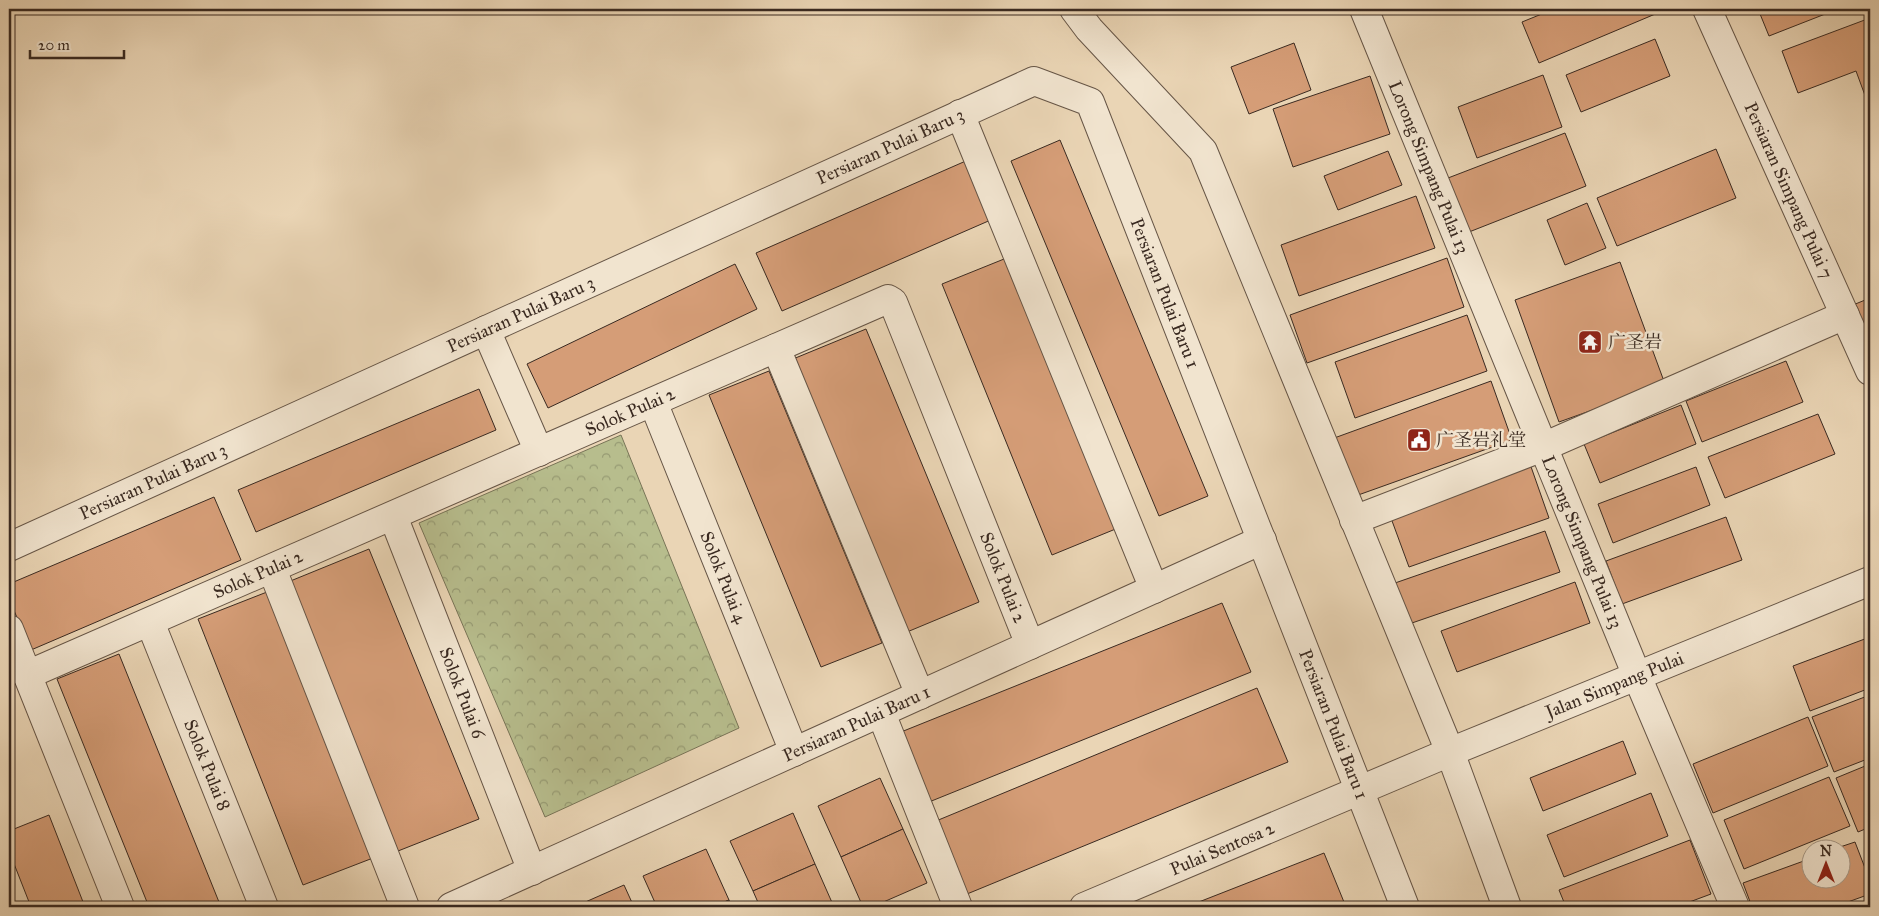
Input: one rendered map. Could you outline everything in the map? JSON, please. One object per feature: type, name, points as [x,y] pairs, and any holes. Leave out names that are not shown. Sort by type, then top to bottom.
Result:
[{"type":"street","points":[[1074,9],[1089,29],[1203,150],[1450,752],[1507,907]]},
{"type":"street","name":"Lorong Simpang Pulai 13","points":[[1364,9],[1637,676],[1734,907]]},
{"type":"street","name":"Persiaran Simpang Pulai 7","points":[[1708,9],[1870,372]]},
{"type":"street","name":"Persiaran Pulai Baru 3","points":[[9,547],[1034,81]]},
{"type":"street","name":"Persiaran Pulai Baru 1","points":[[1034,81],[1090,102],[1405,907]]},
{"type":"street","points":[[960,114],[1154,589]]},
{"type":"street","name":"Solok Pulai 2","points":[[28,676],[888,299],[892,300],[1030,645]]},
{"type":"street","points":[[1354,520],[1543,447],[1845,315]]},
{"type":"street","points":[[486,330],[539,452]]},
{"type":"street","points":[[776,348],[920,695]]},
{"type":"street","name":"Solok Pulai 4","points":[[653,402],[794,752]]},
{"type":"street","name":"Solok Pulai 6","points":[[392,516],[532,871]]},
{"type":"street","name":"Persiaran Pulai Baru 1","points":[[452,907],[1262,540]]},
{"type":"street","points":[[272,568],[405,907]]},
{"type":"street","name":"Jalan Simpang Pulai","points":[[1360,791],[1450,752],[1870,581]]},
{"type":"street","name":"Solok Pulai 8","points":[[150,622],[264,907]]},
{"type":"street","points":[[9,628],[120,907]]},
{"type":"street","points":[[881,713],[958,907]]},
{"type":"street","name":"Pulai Sentosa 2","points":[[1084,907],[1360,791]]},
{"type":"green space","points":[[621,435],[739,728],[545,817],[419,523]]},
{"type":"building","points":[[1554,9],[1659,9],[1660,12],[1539,63],[1522,22]]},
{"type":"building","points":[[1758,9],[1838,9],[1769,36]]},
{"type":"building","points":[[1870,18],[1870,109],[1856,71],[1798,93],[1782,51]]},
{"type":"building","points":[[1655,39],[1670,76],[1581,112],[1566,75]]},
{"type":"building","points":[[1294,43],[1311,90],[1249,114],[1231,67]]},
{"type":"building","points":[[1543,75],[1562,127],[1477,158],[1458,107]]},
{"type":"building","points":[[1370,76],[1390,134],[1293,167],[1273,109]]},
{"type":"building","points":[[1565,133],[1586,186],[1469,232],[1448,178]]},
{"type":"building","points":[[1060,140],[1208,496],[1159,516],[1011,161]]},
{"type":"building","points":[[1716,149],[1736,198],[1617,246],[1597,198]]},
{"type":"building","points":[[1388,151],[1402,185],[1338,210],[1324,176]]},
{"type":"building","points":[[968,160],[993,219],[782,311],[756,253]]},
{"type":"building","points":[[1416,196],[1435,248],[1299,296],[1281,245]]},
{"type":"building","points":[[1587,203],[1606,248],[1565,265],[1547,220]]},
{"type":"building","points":[[1009,257],[1118,528],[1052,555],[942,284]]},
{"type":"building","points":[[1447,258],[1464,307],[1307,363],[1290,315]]},
{"type":"building","name":"广圣岩","points":[[1620,262],[1665,384],[1559,422],[1515,300]]},
{"type":"building","points":[[735,264],[757,309],[548,408],[527,364]]},
{"type":"building","points":[[1870,298],[1870,321],[1860,325],[1853,305]]},
{"type":"building","points":[[1467,315],[1487,371],[1355,418],[1335,362]]},
{"type":"building","points":[[866,329],[979,602],[907,632],[793,359]]},
{"type":"building","points":[[1786,361],[1803,402],[1702,442],[1686,401]]},
{"type":"building","points":[[769,371],[882,643],[821,667],[709,395]]},
{"type":"building","name":"广圣岩礼堂","points":[[1491,381],[1512,440],[1347,499],[1326,441]]},
{"type":"building","points":[[479,389],[496,430],[256,532],[238,490]]},
{"type":"building","points":[[1681,405],[1696,444],[1600,483],[1584,444]]},
{"type":"building","points":[[1818,414],[1835,454],[1725,498],[1708,457]]},
{"type":"building","points":[[1529,461],[1549,518],[1409,567],[1388,510]]},
{"type":"building","points":[[1696,467],[1710,505],[1613,543],[1598,504]]},
{"type":"building","points":[[214,497],[241,560],[31,650],[9,599],[9,584]]},
{"type":"building","points":[[1726,517],[1742,560],[1622,604],[1606,561]]},
{"type":"building","points":[[1545,531],[1560,572],[1409,624],[1395,583]]},
{"type":"building","points":[[369,549],[479,819],[398,851],[288,582]]},
{"type":"building","points":[[1575,582],[1590,623],[1457,672],[1441,631]]},
{"type":"building","points":[[267,592],[373,858],[303,885],[198,619]]},
{"type":"building","points":[[1222,603],[1251,672],[929,802],[901,732]]},
{"type":"building","points":[[1870,637],[1870,688],[1810,711],[1793,666]]},
{"type":"building","points":[[119,654],[221,907],[149,907],[57,679]]},
{"type":"building","points":[[1257,688],[1288,762],[967,894],[936,821]]},
{"type":"building","points":[[1870,695],[1870,758],[1834,772],[1812,717]]},
{"type":"building","points":[[1808,717],[1828,766],[1713,813],[1693,764]]},
{"type":"building","points":[[1623,741],[1636,774],[1543,811],[1530,778]]},
{"type":"building","points":[[1870,764],[1870,827],[1858,832],[1836,778]]},
{"type":"building","points":[[1829,777],[1850,826],[1820,838],[1802,838],[1802,845],[1744,869],[1724,820]]},
{"type":"building","points":[[880,778],[903,829],[841,857],[818,806]]},
{"type":"building","points":[[1651,793],[1668,836],[1564,877],[1547,835]]},
{"type":"building","points":[[793,813],[815,864],[753,891],[730,841]]},
{"type":"building","points":[[49,815],[85,907],[31,907],[9,851],[9,831]]},
{"type":"building","points":[[903,829],[927,883],[872,907],[863,907],[841,857]]},
{"type":"building","points":[[1690,840],[1711,894],[1676,907],[1566,907],[1559,890]]},
{"type":"building","points":[[1855,842],[1870,881],[1870,894],[1834,907],[1752,907],[1743,883],[1802,862],[1802,888],[1852,888],[1852,843]]},
{"type":"building","points":[[706,849],[729,900],[712,907],[657,907],[643,876]]},
{"type":"building","points":[[1324,853],[1346,907],[1186,907]]},
{"type":"building","points":[[815,864],[834,907],[760,907],[753,891]]},
{"type":"building","points":[[624,885],[634,907],[574,907]]},
{"type":"building","points":[[729,900],[732,907],[712,907]]},
{"type":"place","name":"广圣岩","points":[[1590,342]]},
{"type":"place","name":"广圣岩礼堂","points":[[1419,440]]}]
